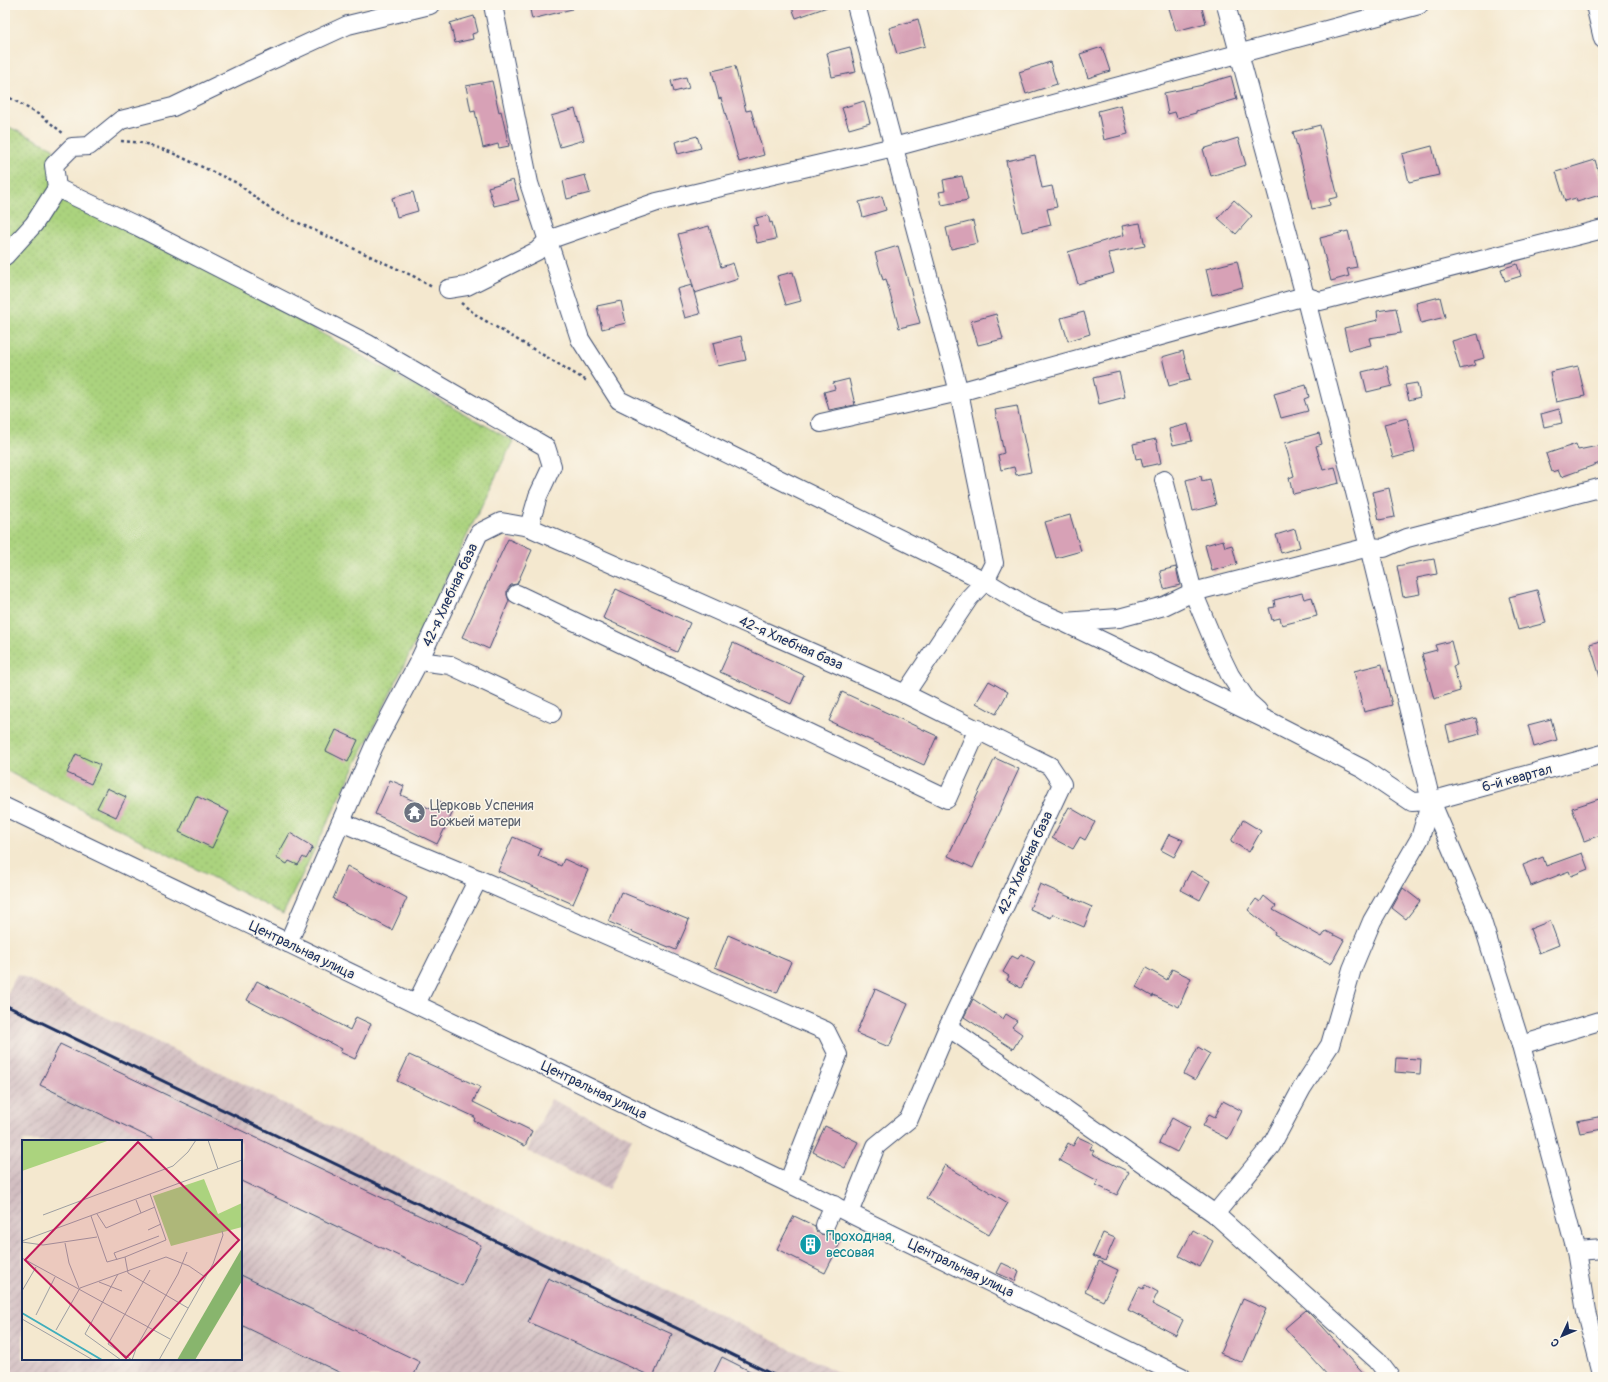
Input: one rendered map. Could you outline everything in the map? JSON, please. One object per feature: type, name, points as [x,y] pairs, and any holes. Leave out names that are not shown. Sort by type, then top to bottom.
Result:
[{"type":"street","points":[[5,256],[34,224],[57,188],[54,165],[72,147],[89,146],[120,120],[173,107],[348,25],[430,5]]},
{"type":"street","points":[[493,5],[530,183],[548,240],[580,339],[619,400],[985,581],[1028,607],[1063,622],[1271,722]]},
{"type":"street","points":[[856,5],[958,392],[994,563],[985,581],[969,598],[905,694]]},
{"type":"street","points":[[1226,5],[1238,54],[1305,296],[1369,547],[1431,801],[1481,918],[1521,1045],[1576,1252],[1586,1312],[1603,1377]]},
{"type":"street","points":[[448,289],[467,286],[537,251],[548,240],[657,202],[894,147],[1419,5]]},
{"type":"street","points":[[1595,5],[1603,39]]},
{"type":"street","points":[[57,188],[137,226],[368,344],[546,448],[552,466],[538,496],[529,527]]},
{"type":"street","points":[[821,423],[958,392],[1305,296],[1320,301],[1603,229]]},
{"type":"street","points":[[1164,480],[1193,592],[1214,642],[1230,675],[1248,702],[1271,722]]},
{"type":"street","points":[[1063,622],[1119,618],[1164,606],[1193,592],[1369,547],[1384,548],[1407,538],[1603,487]]},
{"type":"street","name":"42-я Хлебная база","points":[[288,943],[374,746],[419,661],[479,533],[501,522],[529,527],[905,694],[1050,766],[1062,784],[948,1027],[909,1118],[876,1146],[841,1209],[825,1225]]},
{"type":"street","points":[[517,594],[947,799],[978,729]]},
{"type":"street","points":[[419,661],[450,665],[552,713]]},
{"type":"street","name":"6-й квартал","points":[[1271,722],[1363,769],[1412,802],[1431,801],[1603,754]]},
{"type":"street","points":[[1215,1214],[1271,1146],[1302,1088],[1330,1045],[1352,969],[1366,935],[1372,921],[1420,838],[1431,801]]},
{"type":"street","name":"Центральная улица","points":[[5,807],[788,1183],[1182,1377]]},
{"type":"street","points":[[341,822],[478,879],[826,1031],[838,1054],[788,1183]]},
{"type":"street","points":[[416,1004],[478,879]]},
{"type":"street","points":[[1521,1045],[1603,1020]]},
{"type":"street","points":[[948,1027],[1215,1214],[1377,1360],[1390,1377]]},
{"type":"street","points":[[1576,1252],[1603,1249]]},
{"type":"path","points":[[5,95],[43,117],[65,135]]},
{"type":"path","points":[[116,140],[143,143],[170,152],[237,182],[269,208],[278,213],[415,277],[434,288],[448,289],[451,296],[479,317],[588,382]]},
{"type":"shaded area","points":[[17,974],[848,1377],[5,1377],[5,999]]},
{"type":"shaded area","points":[[551,1099],[632,1138],[608,1190],[527,1151]]},
{"type":"green space","points":[[5,125],[53,148],[56,184],[513,441],[283,914],[5,770]]},
{"type":"building","points":[[529,5],[571,5],[572,9],[532,19]]},
{"type":"building","points":[[791,5],[826,5],[827,7],[796,18]]},
{"type":"building","points":[[1168,5],[1201,5],[1206,23],[1176,31]]},
{"type":"building","points":[[474,16],[478,32],[472,34],[473,39],[455,43],[450,23]]},
{"type":"building","points":[[918,19],[925,46],[897,54],[889,28]]},
{"type":"building","points":[[850,47],[856,72],[832,77],[827,53]]},
{"type":"building","points":[[1102,47],[1110,71],[1088,78],[1080,54]]},
{"type":"building","points":[[1050,62],[1057,84],[1026,94],[1019,72]]},
{"type":"building","points":[[735,66],[746,111],[751,110],[764,155],[739,162],[721,98],[719,99],[712,71]]},
{"type":"building","points":[[1231,76],[1237,99],[1177,118],[1175,112],[1168,114],[1164,93],[1203,85]]},
{"type":"building","points":[[686,77],[689,88],[674,92],[671,81]]},
{"type":"building","points":[[492,81],[509,146],[499,148],[498,144],[483,148],[475,111],[471,112],[466,86]]},
{"type":"building","points":[[864,101],[870,123],[849,129],[842,108]]},
{"type":"building","points":[[1121,105],[1128,134],[1104,140],[1098,111]]},
{"type":"building","points":[[575,109],[584,140],[560,147],[551,116]]},
{"type":"building","points":[[1320,125],[1338,197],[1329,199],[1330,205],[1312,209],[1293,132]]},
{"type":"building","points":[[697,136],[701,148],[678,154],[675,142]]},
{"type":"building","points":[[1238,138],[1246,165],[1211,176],[1203,149]]},
{"type":"building","points":[[1432,146],[1439,175],[1409,182],[1402,154]]},
{"type":"building","points":[[1035,155],[1042,188],[1052,186],[1057,207],[1047,209],[1051,225],[1022,232],[1006,161]]},
{"type":"building","points":[[1595,160],[1603,187],[1603,194],[1577,202],[1576,198],[1565,201],[1556,172]]},
{"type":"building","points":[[585,175],[590,193],[567,199],[563,181]]},
{"type":"building","points":[[962,176],[968,200],[942,205],[939,192],[945,191],[943,180]]},
{"type":"building","points":[[513,180],[519,200],[494,206],[488,187]]},
{"type":"building","points":[[413,192],[418,211],[397,217],[392,198]]},
{"type":"building","points":[[882,196],[886,210],[863,217],[859,202]]},
{"type":"building","points":[[1234,200],[1252,216],[1236,234],[1218,218]]},
{"type":"building","points":[[768,215],[770,223],[772,222],[776,239],[757,243],[753,226],[758,225],[756,218]]},
{"type":"building","points":[[973,221],[978,243],[951,249],[946,228]]},
{"type":"building","points":[[1140,223],[1145,246],[1108,253],[1114,273],[1078,284],[1068,252],[1124,235],[1122,226]]},
{"type":"building","points":[[709,226],[721,267],[733,263],[738,279],[695,293],[678,234]]},
{"type":"building","points":[[1348,231],[1357,267],[1347,269],[1349,276],[1331,281],[1320,238]]},
{"type":"building","points":[[898,246],[920,323],[899,328],[886,279],[883,280],[875,253]]},
{"type":"building","points":[[1237,261],[1243,287],[1212,295],[1206,269]]},
{"type":"building","points":[[1517,264],[1521,276],[1505,281],[1501,269]]},
{"type":"building","points":[[793,272],[801,301],[786,305],[777,276]]},
{"type":"building","points":[[692,285],[700,314],[685,318],[677,289]]},
{"type":"building","points":[[1440,297],[1445,317],[1421,323],[1416,303]]},
{"type":"building","points":[[621,301],[626,323],[602,329],[597,306]]},
{"type":"building","points":[[1396,308],[1401,333],[1369,338],[1371,345],[1349,350],[1344,328],[1378,320],[1377,311]]},
{"type":"building","points":[[1084,312],[1090,334],[1068,341],[1061,318]]},
{"type":"building","points":[[996,314],[1003,339],[978,345],[971,321]]},
{"type":"building","points":[[1478,334],[1484,358],[1474,361],[1476,365],[1460,369],[1452,341]]},
{"type":"building","points":[[741,336],[746,360],[718,366],[713,343]]},
{"type":"building","points":[[1183,351],[1190,380],[1169,386],[1162,357]]},
{"type":"building","points":[[1387,366],[1392,386],[1367,392],[1362,372]]},
{"type":"building","points":[[1578,366],[1585,396],[1556,402],[1550,372]]},
{"type":"building","points":[[1119,372],[1125,397],[1099,404],[1093,378]]},
{"type":"building","points":[[849,379],[855,405],[829,410],[824,392],[835,389],[833,383]]},
{"type":"building","points":[[1417,383],[1420,397],[1409,400],[1405,385]]},
{"type":"building","points":[[1306,385],[1309,397],[1304,399],[1308,411],[1281,418],[1274,394]]},
{"type":"building","points":[[1017,406],[1031,472],[1016,475],[1014,467],[1001,470],[998,455],[1004,453],[995,410]]},
{"type":"building","points":[[1559,409],[1562,423],[1544,427],[1541,414]]},
{"type":"building","points":[[1407,418],[1415,452],[1393,458],[1384,424]]},
{"type":"building","points":[[1188,424],[1192,441],[1173,445],[1169,429]]},
{"type":"building","points":[[1319,433],[1322,444],[1316,446],[1323,470],[1335,467],[1339,483],[1293,494],[1289,478],[1294,476],[1285,443]]},
{"type":"building","points":[[1156,439],[1161,463],[1143,467],[1141,458],[1136,459],[1133,444]]},
{"type":"building","points":[[1576,444],[1578,450],[1603,445],[1603,462],[1561,477],[1558,470],[1552,472],[1546,454]]},
{"type":"building","points":[[1201,476],[1202,481],[1210,479],[1216,505],[1193,511],[1186,480]]},
{"type":"building","points":[[1389,488],[1395,517],[1379,520],[1373,492]]},
{"type":"building","points":[[1070,515],[1081,551],[1056,558],[1045,522]]},
{"type":"building","points":[[1295,529],[1300,547],[1281,553],[1276,535]]},
{"type":"building","points":[[508,539],[532,550],[517,584],[511,585],[507,590],[509,601],[489,649],[462,637]]},
{"type":"building","points":[[1223,540],[1225,547],[1232,545],[1237,564],[1212,571],[1205,545]]},
{"type":"building","points":[[1434,559],[1437,574],[1417,578],[1420,594],[1403,597],[1397,566]]},
{"type":"building","points":[[1176,567],[1180,585],[1164,589],[1160,571]]},
{"type":"building","points":[[616,589],[690,623],[677,652],[603,618]]},
{"type":"building","points":[[1537,590],[1546,623],[1518,630],[1509,597]]},
{"type":"building","points":[[1302,593],[1304,599],[1312,597],[1317,616],[1282,625],[1280,618],[1272,620],[1269,608],[1275,607],[1274,600]]},
{"type":"building","points":[[1603,640],[1603,676],[1600,677],[1590,644]]},
{"type":"building","points":[[1451,641],[1457,665],[1453,666],[1460,691],[1434,699],[1422,654],[1437,650],[1435,645]]},
{"type":"building","points":[[733,643],[804,675],[791,704],[720,672]]},
{"type":"building","points":[[1382,664],[1392,705],[1364,712],[1354,671]]},
{"type":"building","points":[[989,681],[1008,692],[996,714],[976,703]]},
{"type":"building","points":[[842,692],[937,736],[924,765],[829,721]]},
{"type":"building","points":[[1476,718],[1480,734],[1450,742],[1446,726]]},
{"type":"building","points":[[1551,719],[1557,740],[1534,747],[1528,725]]},
{"type":"building","points":[[336,730],[358,740],[348,762],[326,751]]},
{"type":"building","points":[[76,754],[100,765],[91,784],[67,773]]},
{"type":"building","points":[[995,758],[1019,769],[973,868],[948,856]]},
{"type":"building","name":"Церковь Успения Божьей матери","points":[[390,780],[404,786],[401,795],[435,811],[439,801],[455,808],[437,844],[375,814]]},
{"type":"building","points":[[107,788],[126,797],[116,817],[97,808]]},
{"type":"building","points":[[196,796],[229,812],[212,848],[179,832]]},
{"type":"building","points":[[1599,799],[1603,809],[1603,834],[1584,841],[1572,808]]},
{"type":"building","points":[[1069,807],[1095,822],[1085,840],[1080,837],[1073,849],[1052,838]]},
{"type":"building","points":[[1243,820],[1261,831],[1249,852],[1231,841]]},
{"type":"building","points":[[290,833],[313,847],[306,859],[303,857],[298,865],[289,861],[287,864],[276,858]]},
{"type":"building","points":[[1169,834],[1183,840],[1174,857],[1161,850]]},
{"type":"building","points":[[513,837],[541,849],[538,856],[561,866],[564,859],[588,870],[573,904],[498,871]]},
{"type":"building","points":[[1582,853],[1588,869],[1571,876],[1569,871],[1531,886],[1523,865],[1543,857],[1546,866]]},
{"type":"building","points":[[347,866],[407,898],[392,930],[333,899]]},
{"type":"building","points":[[1191,871],[1210,881],[1200,900],[1181,890]]},
{"type":"building","points":[[1040,884],[1092,907],[1084,927],[1053,914],[1051,918],[1030,909]]},
{"type":"building","points":[[1403,888],[1420,901],[1406,919],[1392,908]]},
{"type":"building","points":[[621,892],[689,920],[676,950],[609,922]]},
{"type":"building","points":[[1264,896],[1276,906],[1273,910],[1322,937],[1326,931],[1344,940],[1331,964],[1274,934],[1275,932],[1248,910],[1256,899],[1260,902]]},
{"type":"building","points":[[1550,921],[1559,945],[1539,953],[1530,929]]},
{"type":"building","points":[[728,935],[791,962],[777,993],[715,967]]},
{"type":"building","points":[[1021,954],[1035,962],[1021,988],[1007,980],[1009,976],[1003,972],[1012,956],[1018,959]]},
{"type":"building","points":[[1146,968],[1167,980],[1172,969],[1191,978],[1179,1007],[1153,995],[1153,997],[1136,987]]},
{"type":"building","points":[[257,981],[350,1030],[356,1017],[371,1024],[355,1059],[340,1052],[342,1049],[247,1000]]},
{"type":"building","points":[[875,989],[908,1004],[889,1047],[856,1033]]},
{"type":"building","points":[[973,999],[1003,1019],[1006,1014],[1017,1021],[1012,1027],[1022,1034],[1013,1049],[964,1017]]},
{"type":"building","points":[[60,1044],[481,1245],[462,1286],[242,1181],[242,1140],[155,1140],[40,1085]]},
{"type":"building","points":[[1198,1047],[1210,1054],[1195,1080],[1184,1074]]},
{"type":"building","points":[[409,1055],[480,1087],[473,1102],[532,1131],[525,1146],[474,1121],[475,1117],[397,1081]]},
{"type":"building","points":[[1396,1058],[1421,1059],[1420,1074],[1395,1072]]},
{"type":"building","points":[[1223,1101],[1242,1111],[1228,1139],[1203,1126],[1209,1114],[1215,1117]]},
{"type":"building","points":[[1603,1116],[1603,1129],[1580,1133],[1577,1121]]},
{"type":"building","points":[[1172,1118],[1190,1128],[1177,1152],[1159,1143]]},
{"type":"building","points":[[825,1126],[858,1142],[845,1168],[813,1152]]},
{"type":"building","points":[[1078,1137],[1093,1144],[1090,1149],[1094,1151],[1092,1154],[1129,1172],[1117,1195],[1096,1185],[1098,1181],[1059,1160],[1068,1143],[1073,1146]]},
{"type":"building","points":[[945,1165],[1008,1203],[989,1235],[926,1198]]},
{"type":"building","name":"Проходная, весовая","points":[[794,1216],[815,1226],[816,1231],[820,1234],[831,1234],[842,1239],[825,1273],[777,1249]]},
{"type":"building","points":[[1193,1230],[1213,1241],[1200,1267],[1179,1256]]},
{"type":"building","points":[[1103,1233],[1115,1238],[1105,1261],[1093,1256]]},
{"type":"building","points":[[1099,1261],[1118,1270],[1103,1301],[1085,1292]]},
{"type":"building","points":[[1002,1263],[1019,1271],[1015,1281],[997,1273]]},
{"type":"building","points":[[242,1275],[420,1362],[413,1377],[349,1377],[242,1325]]},
{"type":"building","points":[[548,1278],[672,1334],[653,1377],[528,1322]]},
{"type":"building","points":[[1145,1285],[1158,1292],[1152,1304],[1183,1320],[1176,1335],[1128,1310],[1139,1287],[1143,1289]]},
{"type":"building","points":[[1243,1299],[1266,1309],[1243,1363],[1220,1353]]},
{"type":"building","points":[[1306,1310],[1367,1377],[1329,1377],[1285,1328]]},
{"type":"building","points":[[722,1357],[762,1377],[712,1377]]},
{"type":"railway","points":[[5,1005],[778,1377]]},
{"type":"place","name":"Церковь Успения Божьей матери","points":[[414,813]]},
{"type":"place","name":"Проходная, весовая","points":[[810,1244]]}]
